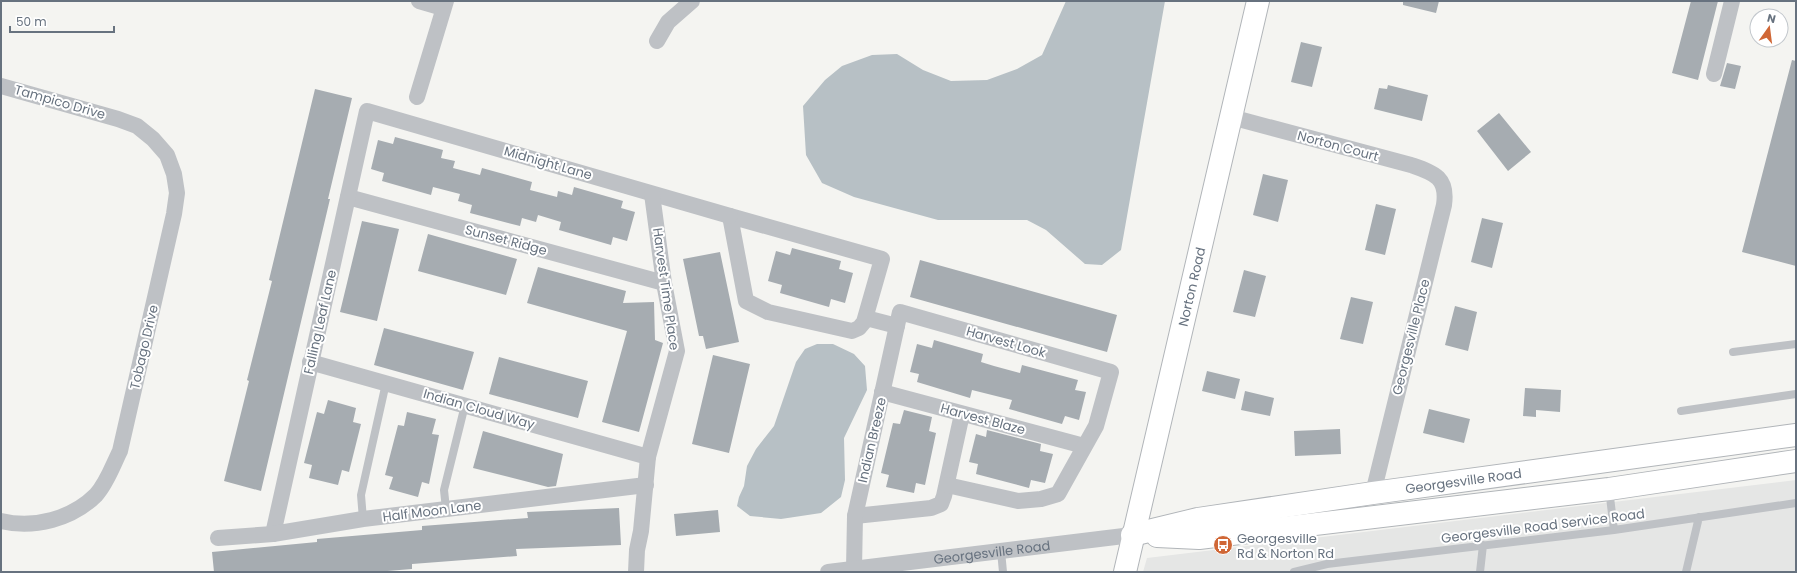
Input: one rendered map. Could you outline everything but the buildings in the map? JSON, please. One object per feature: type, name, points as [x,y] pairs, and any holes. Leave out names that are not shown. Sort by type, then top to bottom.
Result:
[{"type":"main road","name":"Norton Road","points":[[1125,572],[1132,535],[1258,1]]},
{"type":"main road","name":"Georgesville Road","points":[[1132,535],[1198,519],[1373,493],[1796,435]]},
{"type":"main road","name":"Georgesville Road","points":[[1132,535],[1199,538],[1609,489],[1796,461]]},
{"type":"street","points":[[417,97],[445,5],[419,1]]},
{"type":"street","points":[[657,41],[668,22],[692,1]]},
{"type":"street","points":[[1714,74],[1732,1]]},
{"type":"street","name":"Tampico Drive","points":[[1,86],[118,119]]},
{"type":"street","name":"Midnight Lane","points":[[367,110],[652,194],[882,259],[866,318]]},
{"type":"street","name":"Falling Leaf Lane","points":[[273,534],[367,110]]},
{"type":"street","name":"Norton Court","points":[[1231,117],[1411,165],[1436,175],[1442,182]]},
{"type":"street","name":"Tobago Drive","points":[[1,521],[29,523],[54,521],[76,510],[96,495],[108,477],[120,451],[174,214],[177,193],[174,174],[166,155],[153,139],[137,126],[118,119]]},
{"type":"street","name":"Georgesville Place","points":[[1373,493],[1444,205],[1446,193],[1442,182]]},
{"type":"street","name":"Harvest Time Place","points":[[636,572],[636,550],[646,485],[648,457],[677,351],[664,283],[652,194]]},
{"type":"street","name":"Sunset Ridge","points":[[348,197],[664,283]]},
{"type":"street","points":[[730,216],[746,301],[768,312],[852,331],[859,328],[866,318],[899,319]]},
{"type":"street","name":"Harvest Look","points":[[899,319],[1111,372],[1096,426],[1084,446]]},
{"type":"street","name":"Indian Breeze","points":[[854,569],[855,516],[899,319]]},
{"type":"street","name":"Indian Cloud Way","points":[[310,362],[648,457]]},
{"type":"street","name":"Harvest Blaze","points":[[882,392],[1084,446]]},
{"type":"street","points":[[855,516],[931,508],[940,504],[947,485],[962,414]]},
{"type":"street","points":[[947,485],[1018,501],[1058,494],[1066,482],[1084,446]]},
{"type":"street","name":"Half Moon Lane","points":[[218,538],[273,534],[363,519],[646,485]]},
{"type":"street","name":"Georgesville Road","points":[[828,572],[854,569],[907,567],[1001,551],[1132,535]]},
{"type":"lane","points":[[1733,352],[1796,344]]},
{"type":"lane","points":[[363,519],[361,495],[386,383]]},
{"type":"lane","points":[[1681,411],[1796,394]]},
{"type":"lane","points":[[446,509],[444,490],[465,405]]},
{"type":"lane","points":[[1609,489],[1614,530]]},
{"type":"lane","name":"Georgesville Road Service Road","points":[[1294,572],[1326,564],[1614,530],[1796,503]]},
{"type":"lane","points":[[1686,572],[1699,517]]},
{"type":"lane","points":[[1480,572],[1483,545]]},
{"type":"lane","points":[[1001,551],[1003,572]]},
{"type":"shaded area","points":[[1066,1],[1165,1],[1121,250],[1102,265],[1085,264],[1046,230],[1027,220],[938,220],[854,197],[822,183],[806,155],[803,106],[825,80],[842,66],[872,55],[897,54],[923,70],[951,81],[987,80],[1017,69],[1042,55]]},
{"type":"shaded area","points":[[817,344],[833,344],[854,354],[865,366],[867,390],[844,438],[845,480],[841,497],[821,513],[781,519],[750,516],[737,506],[744,486],[747,466],[756,449],[774,426],[796,362],[805,349]]},
{"type":"shaded area","points":[[1796,480],[1796,572],[1143,572],[1147,558]]},
{"type":"place","name":"Georgesville Rd & Norton Rd","points":[[1223,545]]}]
